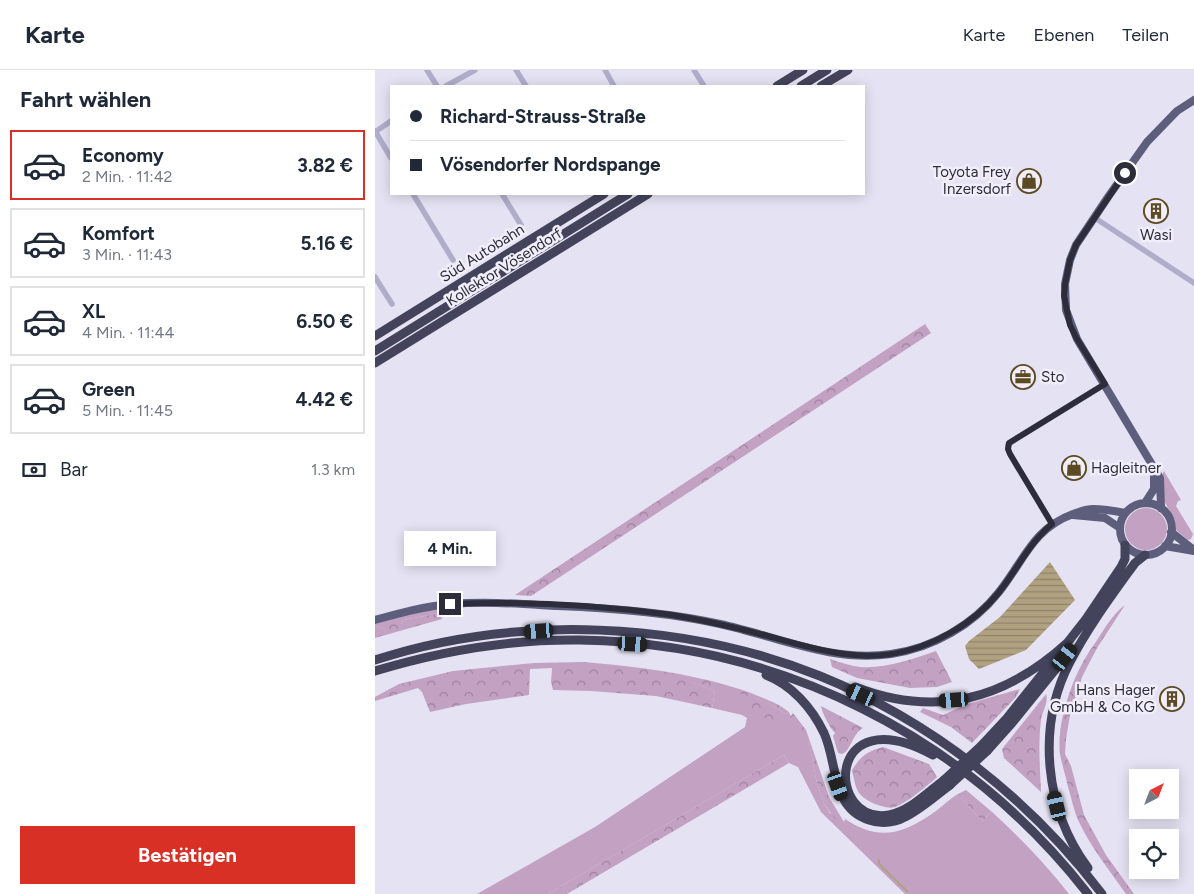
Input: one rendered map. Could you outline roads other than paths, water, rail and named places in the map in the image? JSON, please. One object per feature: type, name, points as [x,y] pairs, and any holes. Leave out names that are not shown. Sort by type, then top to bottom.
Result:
[{"type":"highway","points":[[779,85],[803,70]]},
{"type":"highway","points":[[803,85],[827,70]]},
{"type":"highway","points":[[823,85],[847,70]]},
{"type":"highway","name":"Süd Autobahn","points":[[375,336],[602,195]]},
{"type":"highway","name":"Süd Autobahn","points":[[375,351],[626,195]]},
{"type":"highway","name":"Kollektor Vösendorf","points":[[375,363],[646,195]]},
{"type":"highway","points":[[984,748],[1086,619],[1121,567],[1125,559],[1125,544]]},
{"type":"highway","points":[[736,662],[781,682],[796,693],[818,720],[830,749],[842,798],[851,810],[862,818],[889,823],[901,819],[947,783],[1013,723],[1091,626],[1135,563],[1145,555]]},
{"type":"highway","points":[[1091,626],[1069,663],[1061,681],[1050,730],[1049,756],[1051,780],[1057,806],[1068,834],[1088,868],[1094,884]]},
{"type":"highway","points":[[375,660],[422,647],[494,634],[577,630],[617,631],[672,637],[709,644],[761,657],[897,700],[927,702],[954,700],[1004,687],[1049,660],[1067,643]]},
{"type":"highway","points":[[375,671],[460,650],[540,641],[581,640],[651,645],[692,651],[804,682],[844,699],[903,731],[953,763],[1004,803],[1038,836],[1088,894]]},
{"type":"highway","points":[[820,676],[917,726],[978,768],[1011,795],[1046,829],[1102,894]]},
{"type":"highway","points":[[947,783],[898,812],[888,815],[877,815],[866,811],[853,800],[845,785],[845,773],[849,760],[855,750],[865,742],[877,738],[889,738],[904,742],[926,751],[942,761],[953,763]]},
{"type":"main road","points":[[1161,508],[1160,478],[1077,339],[1070,325],[1064,296],[1067,272],[1076,245],[1147,142],[1177,111],[1194,100]]},
{"type":"main road","points":[[1145,503],[1152,493],[1155,484],[1153,466]]},
{"type":"main road","points":[[1145,503],[1161,508],[1171,522],[1171,532],[1165,546],[1160,551],[1145,555],[1136,553],[1125,544],[1121,536],[1120,528],[1125,513],[1131,507],[1145,503]]},
{"type":"main road","points":[[375,620],[424,608],[450,604],[487,603],[612,609],[673,615],[720,624],[839,655],[867,656],[893,654],[939,639],[975,616],[999,592],[1033,542],[1060,519],[1083,510],[1094,509],[1125,513]]},
{"type":"main road","points":[[1071,515],[1105,518],[1120,528]]},
{"type":"main road","points":[[1171,532],[1194,550]]},
{"type":"main road","points":[[1165,546],[1194,550]]},
{"type":"street","points":[[427,70],[436,85]]},
{"type":"street","points":[[448,85],[475,70]]},
{"type":"street","points":[[516,70],[525,85]]},
{"type":"street","points":[[605,70],[614,85]]},
{"type":"street","points":[[694,70],[703,85]]},
{"type":"street","points":[[390,123],[375,131],[390,156]]},
{"type":"street","points":[[414,195],[453,260]]},
{"type":"street","points":[[503,195],[521,225]]},
{"type":"street","points":[[1095,218],[1194,283]]},
{"type":"street","points":[[375,277],[391,304]]},
{"type":"street","points":[[1052,524],[1010,454],[1008,449],[1009,443],[1105,384]]},
{"type":"waterway","points":[[879,860],[879,864],[907,891]]},
{"type":"place","name":"Toyota Frey Inzersdorf","points":[[1029,181]]},
{"type":"place","name":"Wasi","points":[[1156,211]]},
{"type":"place","name":"Sto","points":[[1023,377]]},
{"type":"place","name":"Hagleitner","points":[[1074,468]]},
{"type":"place","name":"Hans Hager GmbH & Co KG","points":[[1172,699]]}]
